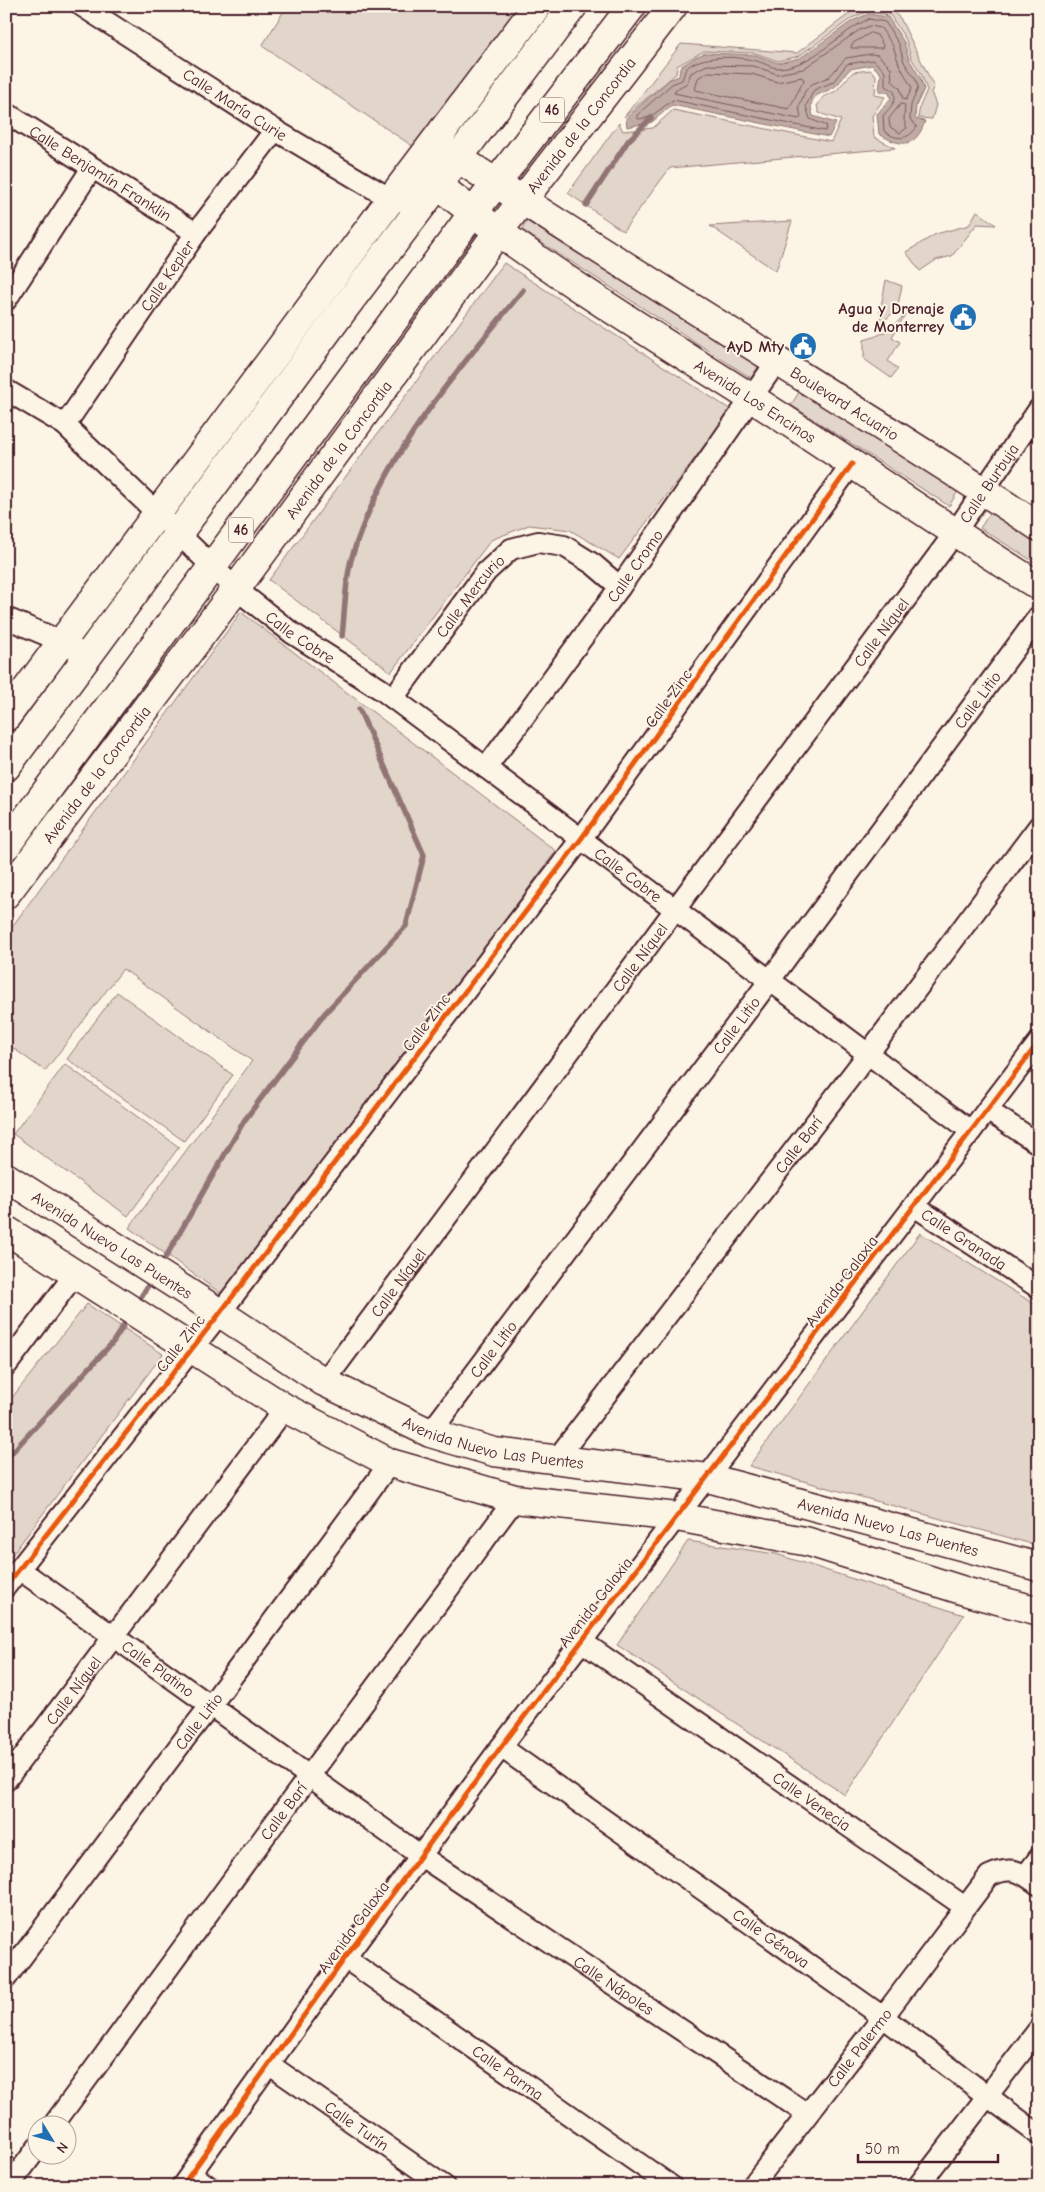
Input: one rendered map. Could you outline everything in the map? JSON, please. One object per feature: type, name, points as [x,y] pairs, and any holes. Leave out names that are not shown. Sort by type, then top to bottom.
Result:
[{"type":"street","name":"Calle María Curie","points":[[82,6],[275,130],[391,198]]},
{"type":"street","points":[[6,717],[391,198],[537,6]]},
{"type":"street","points":[[6,768],[390,248],[573,6]]},
{"type":"street","name":"Avenida de la Concordia","points":[[6,846],[213,568],[473,213],[632,6]]},
{"type":"street","name":"Avenida de la Concordia","points":[[6,894],[236,589],[498,232],[672,6]]},
{"type":"street","name":"Calle Benjamín Franklin","points":[[6,113],[196,233]]},
{"type":"street","points":[[390,248],[444,129]]},
{"type":"street","name":"Calle Kepler","points":[[65,425],[196,233],[275,130]]},
{"type":"street","name":"Boulevard Acuario","points":[[458,158],[1039,527]]},
{"type":"street","points":[[6,300],[92,168]]},
{"type":"street","name":"Avenida Los Encinos","points":[[438,185],[498,232],[564,279],[750,397],[954,534],[1039,586]]},
{"type":"street","name":"Calle Cromo","points":[[486,768],[620,587],[750,397],[778,360]]},
{"type":"street","name":"Calle Cobre","points":[[6,390],[65,425],[213,568],[236,589],[292,633],[393,698],[971,1131]]},
{"type":"street","name":"Calle Burbuja","points":[[954,534],[1039,408]]},
{"type":"street","name":"Calle Zinc","points":[[6,1586],[192,1349],[581,839],[852,464]]},
{"type":"street","name":"Calle Níquel","points":[[324,1382],[954,534]]},
{"type":"street","name":"Calle Mercurio","points":[[393,698],[486,572],[511,548],[538,542],[564,546],[593,564],[620,587]]},
{"type":"street","name":"Calle Litio","points":[[430,1434],[770,980],[1039,616]]},
{"type":"street","points":[[6,618],[63,642],[88,657]]},
{"type":"street","name":"Calle Barí","points":[[555,1461],[868,1054],[1039,826]]},
{"type":"street","name":"Avenida Galaxia","points":[[187,2180],[345,1958],[501,1747],[1039,1042]]},
{"type":"street","points":[[987,1110],[1039,1144]]},
{"type":"street","name":"Avenida Nuevo Las Puentes","points":[[6,1177],[220,1312],[324,1382],[430,1434],[494,1452],[555,1461],[708,1478],[1039,1567]]},
{"type":"street","name":"Calle Granada","points":[[914,1206],[1039,1288]]},
{"type":"street","points":[[6,1230],[285,1408],[390,1463],[516,1499],[677,1517],[809,1542],[971,1593],[1039,1611]]},
{"type":"street","points":[[6,1366],[86,1281]]},
{"type":"street","name":"Calle Níquel","points":[[6,1780],[285,1408]]},
{"type":"street","name":"Calle Litio","points":[[6,1978],[212,1705],[390,1463]]},
{"type":"street","name":"Calle Barí","points":[[61,2114],[516,1499]]},
{"type":"street","name":"Calle Platino","points":[[18,1569],[212,1705],[421,1856]]},
{"type":"street","name":"Calle Venecia","points":[[581,1641],[965,1907]]},
{"type":"street","name":"Calle Génova","points":[[501,1747],[884,2017],[1039,2135]]},
{"type":"street","name":"Calle Nápoles","points":[[421,1856],[807,2114]]},
{"type":"street","points":[[965,1907],[989,1876],[999,1871],[1010,1869],[1032,1880],[1039,1858]]},
{"type":"street","name":"Calle Palermo","points":[[752,2186],[884,2017],[965,1907]]},
{"type":"street","name":"Calle Parma","points":[[345,1958],[671,2186]]},
{"type":"street","points":[[918,2186],[1039,2029]]},
{"type":"street","name":"Calle Turín","points":[[270,2065],[444,2186]]},
{"type":"street","points":[[9,2186],[28,2160]]},
{"type":"street","points":[[187,2180],[208,2186]]},
{"type":"shaded area","points":[[287,6],[525,6],[417,149],[262,46]]},
{"type":"shaded area","points":[[866,6],[892,11],[900,18],[934,87],[931,92],[936,105],[932,119],[918,118],[920,106],[927,90],[921,73],[911,58],[906,40],[890,15],[867,12],[852,18],[799,56],[778,61],[755,53],[704,51],[677,66],[676,74],[624,117],[681,44],[797,53],[853,11]]},
{"type":"shaded area","points":[[870,70],[876,75],[875,95],[885,97],[872,116],[874,137],[895,148],[670,168],[623,231],[568,193],[619,123],[623,131],[653,128],[673,110],[831,142],[841,120],[819,113],[817,106],[823,97],[836,91],[853,72]]},
{"type":"shaded area","points":[[977,211],[996,225],[977,224],[952,256],[936,260],[920,271],[906,252],[936,234],[969,225]]},
{"type":"shaded area","points":[[529,217],[760,364],[751,378],[522,230]]},
{"type":"shaded area","points":[[792,221],[776,271],[710,226]]},
{"type":"shaded area","points":[[504,263],[731,410],[619,559],[570,530],[529,525],[491,540],[391,672],[269,580]]},
{"type":"shaded area","points":[[886,280],[902,286],[897,309],[881,324],[880,312]]},
{"type":"shaded area","points":[[906,313],[892,337],[900,342],[888,361],[898,369],[891,378],[864,359],[864,340],[877,336],[887,330]]},
{"type":"shaded area","points":[[801,389],[958,491],[949,506],[791,405]]},
{"type":"shaded area","points":[[992,510],[1039,541],[1039,565],[980,528]]},
{"type":"shaded area","points":[[241,612],[556,851],[226,1297],[129,1228],[252,1061],[123,969],[45,1071],[6,1043],[6,935]]},
{"type":"shaded area","points":[[117,992],[233,1075],[184,1141],[67,1059]]},
{"type":"shaded area","points":[[65,1064],[179,1147],[128,1216],[13,1134]]},
{"type":"shaded area","points":[[920,1233],[1039,1307],[1039,1546],[749,1466]]},
{"type":"shaded area","points":[[87,1304],[163,1354],[6,1563],[6,1405]]},
{"type":"shaded area","points":[[688,1541],[776,1554],[964,1615],[845,1795],[617,1645]]},
{"type":"water","points":[[868,14],[888,17],[904,42],[909,59],[920,77],[924,89],[916,106],[915,119],[925,121],[917,137],[912,141],[900,143],[879,134],[877,114],[891,98],[889,93],[879,91],[881,74],[872,65],[850,69],[837,85],[814,98],[811,108],[813,116],[836,123],[829,137],[672,105],[652,122],[627,127],[626,118],[669,80],[679,76],[680,67],[696,57],[705,53],[756,55],[778,63],[800,58],[852,21]]},
{"type":"waterway","points":[[586,205],[628,141],[651,118]]},
{"type":"waterway","points":[[342,636],[352,557],[366,519],[383,483],[402,449],[424,416],[448,383],[523,290]]},
{"type":"waterway","points":[[160,1267],[244,1121],[325,1013],[406,926],[424,855],[359,709]]},
{"type":"waterway","points":[[136,1305],[152,1279]]},
{"type":"waterway","points":[[6,1459],[113,1342],[129,1317]]},
{"type":"cycle path","points":[[6,1586],[220,1313],[581,839],[852,464]]},
{"type":"cycle path","points":[[182,2186],[345,1958],[501,1747],[1039,1042]]},
{"type":"place","name":"Agua y Drenaje de Monterrey","points":[[963,317]]},
{"type":"place","name":"AyD Mty","points":[[803,346]]}]
